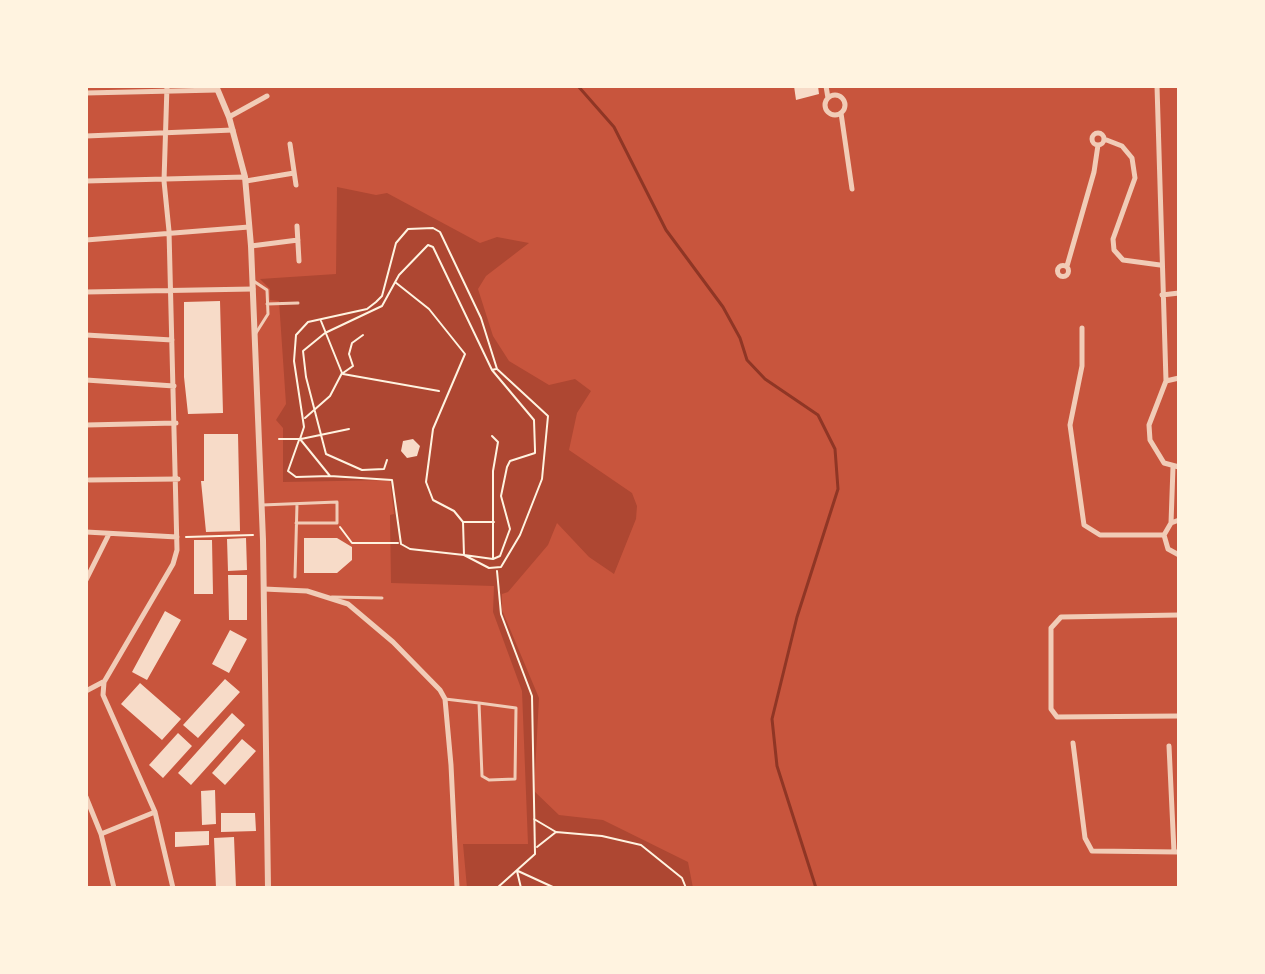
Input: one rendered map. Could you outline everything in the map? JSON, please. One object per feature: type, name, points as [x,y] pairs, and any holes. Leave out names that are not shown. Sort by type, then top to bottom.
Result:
[{"type":"street","points":[[826,86],[827,112],[835,115],[841,113]]},
{"type":"street","points":[[1157,86],[1160,265],[1166,381],[1149,425],[1150,440],[1164,463],[1176,467],[1171,523],[1164,535],[1168,549],[1179,555]]},
{"type":"street","points":[[86,93],[216,88],[229,117],[246,179],[262,505],[268,888]]},
{"type":"street","points":[[167,89],[164,181],[169,231],[181,537],[173,564],[104,682],[103,695],[155,812],[173,888]]},
{"type":"street","points":[[229,117],[267,96]]},
{"type":"street","points":[[828,98],[838,96],[843,100],[841,113],[852,189]]},
{"type":"street","points":[[86,136],[233,130]]},
{"type":"street","points":[[1098,145],[1093,143],[1092,137],[1097,133],[1122,146],[1132,158],[1135,178],[1113,239],[1114,250],[1123,260],[1160,265]]},
{"type":"street","points":[[1067,266],[1094,172],[1098,145],[1104,139]]},
{"type":"street","points":[[290,144],[296,185]]},
{"type":"street","points":[[86,181],[246,179],[294,173]]},
{"type":"street","points":[[297,226],[299,261]]},
{"type":"street","points":[[86,240],[249,227]]},
{"type":"street","points":[[251,246],[298,240]]},
{"type":"street","points":[[86,292],[253,289]]},
{"type":"street","points":[[1162,295],[1179,293]]},
{"type":"street","points":[[1082,328],[1082,366],[1070,425],[1084,525],[1100,535],[1164,535]]},
{"type":"street","points":[[86,335],[172,340]]},
{"type":"street","points":[[1166,381],[1179,378]]},
{"type":"street","points":[[86,380],[174,386]]},
{"type":"street","points":[[86,425],[176,423]]},
{"type":"street","points":[[89,480],[178,479]]},
{"type":"street","points":[[1171,523],[1179,520]]},
{"type":"street","points":[[86,532],[108,536],[181,537]]},
{"type":"street","points":[[86,580],[108,536]]},
{"type":"street","points":[[264,589],[332,597],[348,604],[434,682],[445,699],[457,888]]},
{"type":"street","points":[[1179,615],[1061,617],[1051,628],[1051,709],[1057,717],[1179,716]]},
{"type":"street","points":[[86,691],[104,682]]},
{"type":"street","points":[[1073,743],[1085,838],[1092,851],[1177,852],[1169,746]]},
{"type":"street","points":[[86,797],[101,834],[114,888]]},
{"type":"street","points":[[101,834],[155,812]]},
{"type":"lane","points":[[1084,86],[1138,86]]},
{"type":"lane","points":[[252,280],[267,290],[268,314],[255,334]]},
{"type":"lane","points":[[267,304],[298,303]]},
{"type":"lane","points":[[262,505],[337,502],[337,523],[296,523]]},
{"type":"lane","points":[[295,577],[297,504]]},
{"type":"lane","points":[[332,597],[382,598]]},
{"type":"lane","points":[[445,699],[479,703],[516,708],[515,779],[489,780],[482,776],[479,703]]},
{"type":"path","points":[[401,544],[392,480],[296,477],[288,471],[304,419],[293,346],[296,335],[308,322],[367,309],[376,302],[382,296],[401,235],[416,226],[433,228],[445,238],[470,294],[497,369],[519,393],[546,412],[546,457],[537,495],[501,567],[489,568],[464,555]]},
{"type":"path","points":[[337,523],[352,543],[401,544],[410,549],[493,559],[500,556],[510,529],[501,496],[507,467],[510,461],[535,453],[534,420],[492,370],[431,244],[395,282],[382,306],[325,333],[303,355],[326,454],[349,466],[384,469],[387,460]]},
{"type":"path","points":[[395,282],[429,309],[465,354],[433,429],[426,482],[433,500],[454,511],[463,522],[464,555]]},
{"type":"path","points":[[321,318],[342,373]]},
{"type":"path","points":[[304,419],[330,396],[342,373],[353,366],[349,354],[352,343],[363,335]]},
{"type":"path","points":[[492,370],[497,369]]},
{"type":"path","points":[[342,373],[439,391]]},
{"type":"path","points":[[279,439],[300,439],[349,429]]},
{"type":"path","points":[[492,436],[498,442],[493,471],[493,559]]},
{"type":"path","points":[[300,439],[330,476]]},
{"type":"path","points":[[463,522],[495,522]]},
{"type":"path","points":[[181,537],[253,535]]},
{"type":"path","points":[[533,818],[556,832],[602,836],[641,845],[682,878],[686,888]]},
{"type":"path","points":[[535,848],[556,832]]},
{"type":"path","points":[[497,888],[516,870]]},
{"type":"path","points":[[516,870],[521,888]]},
{"type":"path","points":[[516,870],[555,888]]},
{"type":"shaded area","points":[[337,187],[376,195],[387,193],[480,243],[497,237],[529,243],[486,276],[478,289],[493,336],[509,361],[549,385],[575,379],[591,391],[577,413],[569,450],[632,493],[637,506],[636,519],[614,574],[589,557],[557,523],[548,545],[508,592],[502,594],[502,610],[539,698],[534,791],[559,815],[603,820],[688,862],[693,888],[467,888],[463,844],[528,844],[522,691],[493,612],[494,586],[391,583],[390,515],[394,514],[390,480],[283,482],[283,428],[276,420],[286,404],[279,301],[270,300],[270,289],[260,279],[336,274]]},
{"type":"building","points":[[794,86],[818,86],[819,94],[796,100]]},
{"type":"building","points":[[220,301],[223,413],[188,414],[184,377],[184,302]]},
{"type":"building","points":[[204,434],[238,434],[240,531],[206,532],[201,481],[204,481]]},
{"type":"building","points":[[413,439],[420,446],[417,456],[407,458],[401,451],[403,441]]},
{"type":"building","points":[[246,538],[247,570],[228,571],[227,539]]},
{"type":"building","points":[[304,538],[337,538],[352,547],[352,560],[337,573],[304,573]]},
{"type":"building","points":[[194,540],[212,540],[213,594],[194,594]]},
{"type":"building","points":[[228,575],[247,575],[247,620],[229,620]]},
{"type":"building","points":[[165,611],[181,620],[147,680],[132,672]]},
{"type":"building","points":[[230,630],[247,639],[229,673],[212,664]]},
{"type":"building","points":[[225,679],[240,692],[198,738],[183,725]]},
{"type":"building","points":[[140,683],[181,719],[162,740],[121,704]]},
{"type":"building","points":[[232,713],[245,725],[191,785],[178,773]]},
{"type":"building","points":[[178,733],[192,746],[163,778],[149,765]]},
{"type":"building","points":[[242,739],[256,751],[225,785],[212,773]]},
{"type":"building","points":[[215,790],[216,824],[202,825],[201,791]]},
{"type":"building","points":[[221,813],[255,813],[256,831],[221,832]]},
{"type":"building","points":[[209,831],[209,845],[175,847],[175,832]]},
{"type":"building","points":[[234,837],[236,888],[216,888],[214,838]]},
{"type":"waterway","points":[[578,86],[614,127],[666,230],[723,307],[740,338],[747,360],[765,379],[818,415],[835,449],[838,489],[797,617],[772,719],[777,766],[816,888]]}]
